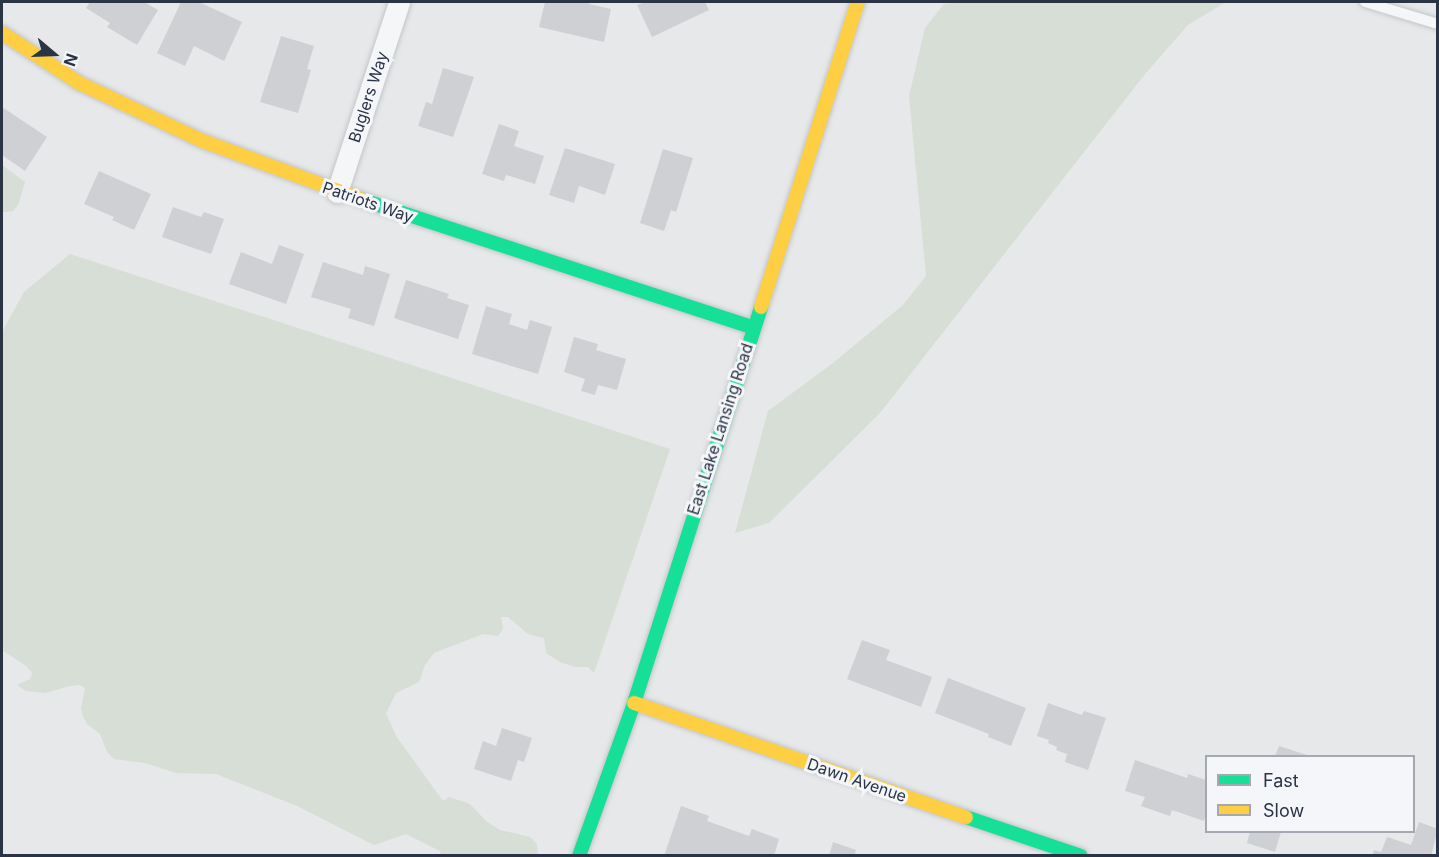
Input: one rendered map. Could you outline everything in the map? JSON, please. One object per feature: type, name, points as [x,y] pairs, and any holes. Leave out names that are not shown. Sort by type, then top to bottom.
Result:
[{"type":"street","name":"Buglers Way","points":[[337,192],[399,2]]},
{"type":"street","name":"East Lake Lansing Road","points":[[579,855],[634,703],[858,2]]},
{"type":"street","name":"Patriots Way","points":[[2,33],[79,83],[203,141],[337,192],[753,327]]},
{"type":"street","name":"Dawn Avenue","points":[[634,703],[1081,855]]},
{"type":"lane","points":[[1365,2],[1437,24]]},
{"type":"shaded area","points":[[963,2],[1226,2],[1188,25],[1145,74],[880,413],[769,523],[735,533],[768,411],[833,363],[903,305],[926,276],[909,96],[925,28],[944,4]]},
{"type":"shaded area","points":[[2,165],[25,182],[18,205],[13,211],[2,212]]},
{"type":"shaded area","points":[[70,254],[670,449],[594,673],[588,667],[575,667],[560,662],[546,653],[544,638],[528,634],[508,617],[501,617],[503,629],[498,636],[483,634],[434,653],[425,665],[419,682],[396,693],[386,713],[396,736],[443,801],[449,797],[470,804],[486,821],[500,830],[530,837],[537,844],[538,855],[441,855],[440,851],[406,834],[374,845],[297,806],[216,774],[176,773],[145,763],[114,759],[107,752],[100,734],[87,724],[83,716],[81,709],[85,688],[79,685],[70,686],[45,693],[26,691],[17,685],[30,679],[32,673],[26,666],[2,650],[2,332],[24,292]]},
{"type":"building","points":[[90,2],[144,2],[158,10],[137,45],[107,27],[110,23],[86,8]]},
{"type":"building","points":[[181,2],[199,2],[242,22],[224,61],[194,46],[185,66],[157,53]]},
{"type":"building","points":[[545,2],[590,2],[589,4],[611,9],[604,42],[539,27]]},
{"type":"building","points":[[646,2],[705,2],[709,10],[652,37],[637,5]]},
{"type":"building","points":[[281,36],[314,46],[307,69],[311,70],[298,113],[260,102]]},
{"type":"building","points":[[443,68],[474,77],[453,137],[418,126],[426,102],[432,104]]},
{"type":"building","points":[[2,107],[47,137],[25,171],[2,155]]},
{"type":"building","points":[[499,124],[519,131],[514,146],[544,156],[535,184],[506,175],[504,181],[482,174]]},
{"type":"building","points":[[565,148],[615,164],[605,195],[579,186],[574,203],[549,195]]},
{"type":"building","points":[[663,149],[693,158],[676,212],[671,210],[664,231],[640,223]]},
{"type":"building","points":[[99,171],[151,194],[134,230],[112,220],[114,217],[84,204]]},
{"type":"building","points":[[173,207],[201,217],[204,212],[224,219],[211,254],[162,237]]},
{"type":"building","points":[[279,245],[304,254],[286,304],[229,284],[241,252],[272,264]]},
{"type":"building","points":[[323,262],[363,275],[365,266],[390,274],[374,326],[348,318],[351,309],[311,297]]},
{"type":"building","points":[[406,280],[449,294],[447,298],[469,305],[458,339],[394,318]]},
{"type":"building","points":[[486,306],[512,314],[509,324],[527,330],[530,320],[552,327],[538,374],[472,354]]},
{"type":"building","points":[[574,337],[598,344],[596,350],[626,359],[617,390],[598,385],[595,395],[581,391],[585,379],[564,372]]},
{"type":"building","points":[[862,640],[890,650],[886,660],[932,677],[921,707],[847,679]]},
{"type":"building","points":[[948,678],[1026,708],[1011,746],[988,737],[989,734],[935,713]]},
{"type":"building","points":[[1048,703],[1082,715],[1084,711],[1106,718],[1088,770],[1065,762],[1067,754],[1056,750],[1057,747],[1048,743],[1049,740],[1037,736]]},
{"type":"building","points":[[502,728],[532,738],[524,762],[518,760],[511,781],[474,769],[483,741],[496,746]]},
{"type":"building","points":[[1279,746],[1307,755],[1275,755]]},
{"type":"building","points":[[1135,760],[1187,778],[1188,774],[1205,780],[1204,821],[1172,810],[1170,816],[1141,806],[1145,797],[1125,791]]},
{"type":"building","points":[[681,806],[709,816],[707,821],[749,836],[752,829],[779,839],[774,856],[664,856]]},
{"type":"building","points":[[1419,822],[1438,829],[1431,856],[1372,856],[1374,850],[1381,852],[1387,837],[1411,845]]},
{"type":"building","points":[[1250,833],[1281,833],[1275,852],[1247,843]]},
{"type":"building","points":[[833,842],[856,850],[854,856],[829,856]]},
{"type":"traffic: fast","points":[[363,200],[752,327]]},
{"type":"traffic: fast","points":[[579,856],[634,703],[761,307]]},
{"type":"traffic: fast","points":[[966,817],[1081,856]]},
{"type":"traffic: slow","points":[[761,307],[858,2]]},
{"type":"traffic: slow","points":[[2,33],[79,83],[203,141],[363,200]]},
{"type":"traffic: slow","points":[[634,703],[966,817]]}]
